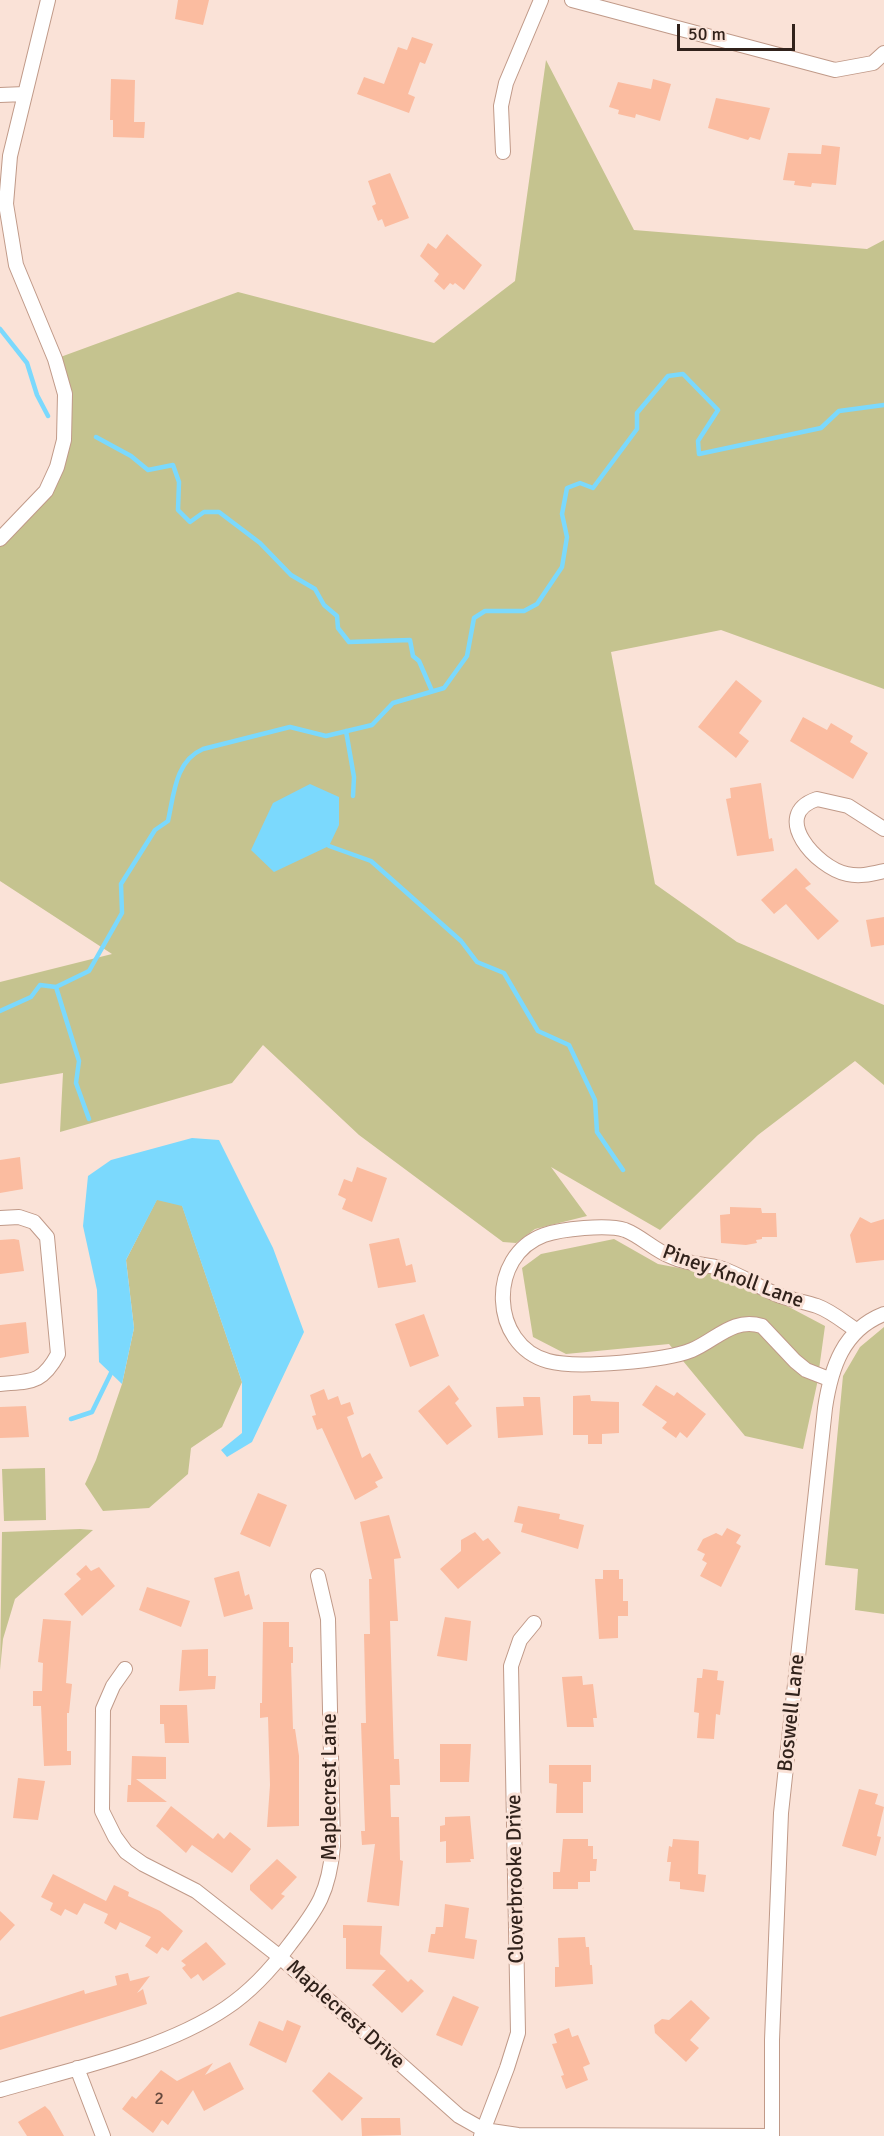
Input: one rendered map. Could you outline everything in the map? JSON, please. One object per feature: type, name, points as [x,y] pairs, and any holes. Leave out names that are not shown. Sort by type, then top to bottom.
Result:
[{"type":"street","points":[[0,539],[46,491],[57,467],[64,440],[65,394],[55,359],[16,265],[6,204],[10,156],[48,0]]},
{"type":"street","points":[[503,152],[501,106],[506,83],[541,0]]},
{"type":"street","points":[[572,0],[835,70],[873,63],[884,53]]},
{"type":"street","points":[[0,95],[26,94]]},
{"type":"street","points":[[884,829],[848,806],[817,799],[806,805],[800,813],[797,825],[799,837],[810,851],[827,866],[845,874],[866,876],[884,871]]},
{"type":"street","points":[[0,1218],[19,1217],[34,1222],[47,1237],[58,1354],[49,1371],[37,1380],[0,1384]]},
{"type":"street","name":"Piney Knoll Lane","points":[[830,1379],[806,1370],[762,1326],[753,1323],[736,1325],[716,1334],[693,1350],[675,1355],[591,1364],[546,1361],[529,1352],[508,1327],[501,1296],[505,1276],[513,1260],[528,1245],[543,1236],[579,1230],[608,1228],[625,1230],[673,1258],[720,1268],[778,1295],[819,1307],[856,1330]]},
{"type":"street","name":"Boswell Lane","points":[[772,2136],[772,2040],[781,1813],[830,1379],[840,1354],[856,1330],[884,1314]]},
{"type":"street","name":"Maplecrest Lane","points":[[0,2090],[165,2040],[204,2022],[228,2007],[280,1957],[324,1896],[330,1876],[333,1846],[328,1619],[318,1576]]},
{"type":"street","name":"Cloverbrooke Drive","points":[[482,2133],[518,2033],[511,1666],[520,1640],[534,1623]]},
{"type":"street","name":"Maplecrest Drive","points":[[125,1669],[112,1686],[103,1709],[101,1775],[102,1811],[107,1824],[126,1852],[143,1864],[196,1891],[280,1957],[459,2116],[482,2133],[772,2136]]},
{"type":"street","points":[[77,2068],[102,2136]]},
{"type":"shaded area","points":[[546,60],[634,230],[867,249],[884,240],[884,689],[721,630],[611,652],[655,884],[737,942],[884,1005],[884,1085],[855,1061],[758,1135],[660,1230],[551,1167],[587,1216],[535,1229],[516,1243],[503,1242],[359,1135],[263,1045],[232,1083],[60,1132],[63,1073],[0,1084],[0,982],[112,954],[0,881],[0,539],[46,491],[64,440],[55,359],[238,292],[434,343],[515,281]]},
{"type":"shaded area","points":[[157,1199],[182,1205],[242,1382],[222,1427],[191,1448],[188,1474],[149,1508],[103,1511],[85,1484],[96,1460],[122,1384],[134,1328],[126,1260]]},
{"type":"shaded area","points":[[614,1239],[658,1264],[711,1274],[789,1307],[825,1326],[817,1384],[803,1449],[745,1436],[669,1344],[566,1354],[533,1337],[522,1268],[541,1254]]},
{"type":"shaded area","points":[[884,1327],[884,1614],[855,1610],[858,1569],[825,1565],[843,1376],[860,1347]]},
{"type":"shaded area","points":[[45,1468],[46,1520],[4,1521],[2,1469]]},
{"type":"shaded area","points":[[93,1530],[15,1599],[3,1639],[0,1670],[2,1532]]},
{"type":"water","points":[[310,784],[339,797],[339,825],[329,846],[274,872],[251,850],[273,803]]},
{"type":"water","points":[[192,1138],[219,1140],[273,1248],[304,1332],[252,1442],[227,1457],[221,1450],[242,1433],[242,1382],[182,1206],[157,1200],[126,1260],[134,1328],[122,1384],[99,1362],[97,1290],[83,1226],[88,1176],[111,1160]]},
{"type":"building","points":[[178,0],[209,0],[203,25],[175,19]]},
{"type":"building","points":[[412,37],[433,44],[425,64],[420,62],[408,94],[415,97],[409,113],[357,94],[364,77],[384,84],[398,47],[407,50]]},
{"type":"building","points":[[111,79],[135,80],[134,122],[145,122],[144,138],[113,137],[113,120],[110,120]]},
{"type":"building","points":[[653,79],[671,84],[660,121],[636,114],[635,118],[618,114],[619,110],[609,107],[618,82],[651,89]]},
{"type":"building","points":[[716,98],[770,108],[760,140],[750,137],[748,140],[708,128]]},
{"type":"building","points":[[822,145],[840,147],[836,185],[812,183],[811,187],[794,185],[795,181],[783,180],[788,153],[821,154]]},
{"type":"building","points":[[390,173],[409,218],[385,227],[382,219],[378,221],[372,206],[376,204],[368,181]]},
{"type":"building","points":[[447,234],[482,265],[464,290],[455,283],[453,285],[450,283],[444,290],[434,281],[439,274],[420,256],[428,243],[436,249]]},
{"type":"building","points":[[736,680],[762,701],[739,733],[749,741],[736,758],[698,727]]},
{"type":"building","points":[[803,717],[827,730],[831,723],[853,736],[850,742],[868,753],[853,779],[790,741]]},
{"type":"building","points":[[761,783],[769,839],[772,838],[774,851],[737,856],[726,799],[731,798],[730,788]]},
{"type":"building","points":[[796,868],[811,884],[805,888],[839,921],[818,940],[786,904],[774,914],[761,900]]},
{"type":"building","points":[[884,917],[884,945],[871,947],[866,920]]},
{"type":"building","points":[[20,1157],[23,1189],[0,1193],[0,1160]]},
{"type":"building","points":[[357,1167],[387,1178],[372,1222],[342,1209],[346,1199],[338,1195],[344,1179],[352,1182]]},
{"type":"building","points":[[730,1207],[761,1208],[762,1213],[776,1213],[777,1237],[762,1237],[756,1240],[757,1243],[746,1245],[721,1243],[720,1215],[730,1214]]},
{"type":"building","points":[[860,1217],[871,1223],[884,1219],[884,1260],[856,1263],[850,1235]]},
{"type":"building","points":[[399,1238],[406,1266],[412,1264],[416,1282],[378,1288],[369,1244]]},
{"type":"building","points":[[0,1240],[19,1240],[24,1271],[0,1274]]},
{"type":"building","points":[[424,1314],[439,1356],[410,1367],[395,1324]]},
{"type":"building","points":[[26,1322],[29,1353],[0,1358],[0,1325]]},
{"type":"building","points":[[449,1385],[459,1399],[455,1403],[472,1426],[447,1445],[418,1411]]},
{"type":"building","points":[[656,1385],[674,1396],[677,1392],[706,1414],[687,1438],[680,1432],[676,1438],[662,1428],[667,1422],[642,1405]]},
{"type":"building","points":[[324,1389],[328,1400],[338,1396],[341,1405],[350,1402],[354,1414],[347,1417],[362,1458],[370,1453],[383,1478],[375,1482],[378,1487],[355,1500],[322,1428],[317,1430],[312,1416],[316,1415],[310,1395]]},
{"type":"building","points":[[590,1395],[591,1401],[619,1402],[619,1433],[602,1434],[602,1444],[588,1444],[588,1435],[573,1435],[573,1396]]},
{"type":"building","points":[[523,1397],[540,1397],[543,1435],[498,1438],[496,1407],[524,1406]]},
{"type":"building","points":[[26,1406],[29,1437],[0,1438],[0,1407]]},
{"type":"building","points":[[258,1493],[287,1505],[270,1547],[240,1534]]},
{"type":"building","points":[[518,1506],[560,1514],[559,1519],[584,1525],[578,1549],[521,1532],[523,1524],[514,1522]]},
{"type":"building","points":[[389,1515],[401,1558],[394,1559],[398,1621],[390,1621],[394,1759],[399,1759],[400,1785],[390,1785],[391,1817],[399,1817],[400,1860],[403,1861],[399,1906],[367,1902],[375,1844],[362,1845],[361,1831],[365,1831],[361,1723],[366,1723],[364,1634],[370,1634],[369,1579],[372,1579],[360,1522]]},
{"type":"building","points":[[727,1528],[741,1535],[736,1543],[741,1546],[721,1587],[700,1576],[707,1563],[702,1560],[705,1554],[697,1550],[703,1539],[716,1533],[722,1536]]},
{"type":"building","points":[[475,1532],[483,1541],[488,1538],[501,1553],[458,1589],[440,1569],[461,1551],[461,1540]]},
{"type":"building","points":[[86,1565],[91,1571],[99,1567],[115,1586],[82,1616],[64,1594],[81,1579],[76,1574]]},
{"type":"building","points":[[603,1570],[619,1570],[619,1579],[623,1579],[623,1601],[628,1601],[628,1616],[618,1616],[618,1638],[599,1639],[595,1579],[603,1579]]},
{"type":"building","points":[[239,1571],[245,1596],[249,1594],[253,1609],[224,1617],[214,1578]]},
{"type":"building","points":[[147,1587],[190,1601],[181,1627],[139,1610]]},
{"type":"building","points":[[445,1617],[471,1621],[467,1661],[437,1656]]},
{"type":"building","points":[[43,1619],[71,1621],[66,1683],[72,1684],[69,1713],[67,1713],[67,1751],[71,1751],[71,1765],[44,1766],[41,1706],[33,1706],[33,1691],[42,1691],[43,1663],[38,1662]]},
{"type":"building","points":[[263,1622],[289,1622],[289,1647],[293,1647],[293,1663],[291,1663],[293,1729],[295,1729],[299,1756],[299,1826],[267,1827],[270,1785],[268,1717],[260,1718]]},
{"type":"building","points":[[208,1649],[208,1676],[216,1676],[215,1689],[179,1691],[182,1650]]},
{"type":"building","points":[[703,1669],[718,1671],[717,1680],[724,1681],[720,1715],[716,1714],[714,1739],[697,1738],[699,1713],[694,1712],[697,1678],[702,1678]]},
{"type":"building","points":[[582,1676],[583,1685],[593,1684],[597,1718],[593,1718],[594,1727],[567,1727],[562,1677]]},
{"type":"building","points":[[160,1705],[187,1705],[189,1743],[165,1743],[164,1724],[160,1724]]},
{"type":"building","points":[[440,1744],[471,1744],[469,1782],[440,1782]]},
{"type":"building","points":[[132,1756],[166,1757],[166,1779],[136,1779],[167,1802],[127,1802],[128,1785],[131,1785]]},
{"type":"building","points":[[549,1765],[591,1765],[591,1782],[583,1782],[583,1813],[556,1813],[557,1784],[549,1783]]},
{"type":"building","points":[[18,1778],[45,1781],[38,1820],[13,1818]]},
{"type":"building","points":[[859,1789],[878,1794],[875,1804],[884,1807],[877,1836],[881,1837],[876,1856],[842,1846]]},
{"type":"building","points":[[171,1806],[213,1839],[218,1833],[224,1839],[230,1832],[251,1849],[232,1873],[192,1845],[186,1853],[156,1826]]},
{"type":"building","points":[[470,1816],[474,1859],[470,1859],[471,1862],[446,1863],[446,1841],[440,1842],[440,1826],[445,1825],[445,1817]]},
{"type":"building","points":[[563,1839],[588,1839],[588,1846],[593,1846],[593,1859],[597,1859],[596,1871],[590,1871],[590,1882],[578,1882],[578,1889],[553,1889],[553,1872],[560,1872]]},
{"type":"building","points":[[673,1839],[699,1841],[698,1874],[706,1875],[704,1892],[680,1889],[680,1882],[669,1881],[671,1862],[667,1862],[669,1846],[672,1847]]},
{"type":"building","points":[[277,1859],[297,1877],[281,1894],[285,1896],[272,1910],[250,1890],[250,1885]]},
{"type":"building","points":[[53,1874],[106,1901],[114,1885],[129,1892],[128,1896],[160,1911],[183,1931],[168,1951],[162,1947],[157,1954],[145,1946],[151,1937],[120,1922],[116,1930],[104,1923],[108,1914],[84,1903],[77,1915],[65,1909],[61,1916],[50,1910],[53,1903],[41,1897]]},
{"type":"building","points":[[445,1904],[469,1908],[465,1938],[477,1940],[474,1959],[428,1952],[431,1934],[435,1934],[436,1927],[443,1927]]},
{"type":"building","points":[[0,1911],[15,1925],[0,1941]]},
{"type":"building","points":[[343,1925],[382,1926],[380,1954],[408,1982],[411,1979],[424,1991],[402,2013],[372,1985],[386,1970],[346,1969],[346,1938],[343,1938]]},
{"type":"building","points":[[585,1937],[586,1947],[589,1947],[593,1984],[555,1987],[555,1967],[559,1967],[558,1938]]},
{"type":"building","points":[[206,1942],[226,1964],[203,1981],[198,1974],[191,1979],[182,1968],[186,1965],[181,1961]]},
{"type":"building","points":[[128,1973],[130,1981],[150,1976],[137,1993],[143,1989],[147,2004],[0,2050],[0,2017],[84,1990],[85,1994],[117,1985],[115,1976]]},
{"type":"building","points":[[453,1996],[479,2007],[462,2046],[436,2035]]},
{"type":"building","points":[[691,2000],[710,2018],[690,2040],[699,2048],[686,2062],[655,2033],[654,2025],[662,2019],[669,2020]]},
{"type":"building","points":[[287,2020],[301,2026],[286,2063],[249,2045],[259,2021],[283,2031]]},
{"type":"building","points":[[569,2028],[572,2037],[578,2035],[590,2064],[583,2067],[588,2080],[566,2089],[561,2076],[564,2075],[552,2044],[557,2043],[554,2034]]},
{"type":"building","points":[[230,2062],[244,2089],[204,2111],[193,2090],[168,2125],[162,2120],[153,2133],[122,2109],[132,2096],[136,2099],[161,2070],[177,2081],[213,2063],[205,2075]]},
{"type":"building","points":[[329,2072],[363,2098],[342,2121],[312,2091]]},
{"type":"building","points":[[45,2106],[64,2136],[27,2136],[18,2122]]},
{"type":"building","points":[[361,2118],[400,2118],[401,2135],[362,2136]]},
{"type":"waterway","points":[[0,329],[27,363],[37,395],[48,416]]},
{"type":"waterway","points":[[0,1011],[31,997],[40,985],[56,987],[89,971],[122,913],[121,884],[155,830],[168,821],[177,779],[194,754],[203,749],[290,727],[326,736],[372,725],[393,703],[444,688],[467,656],[474,618],[485,611],[524,611],[537,604],[562,567],[567,537],[562,514],[567,488],[580,483],[593,488],[637,429],[637,413],[668,376],[683,374],[718,410],[698,441],[699,454],[821,428],[839,411],[884,405]]},
{"type":"waterway","points":[[96,437],[131,456],[148,470],[173,465],[179,482],[178,510],[190,522],[204,512],[219,512],[260,543],[291,575],[315,589],[324,605],[337,616],[338,628],[349,642],[410,640],[413,656],[419,661],[432,691]]},
{"type":"waterway","points":[[346,731],[354,777],[353,796]]},
{"type":"waterway","points":[[329,846],[371,861],[461,941],[477,962],[504,973],[538,1031],[569,1045],[595,1100],[597,1132],[623,1170]]},
{"type":"waterway","points":[[56,987],[79,1061],[76,1083],[89,1119]]},
{"type":"waterway","points":[[71,1419],[92,1412],[111,1373]]}]
